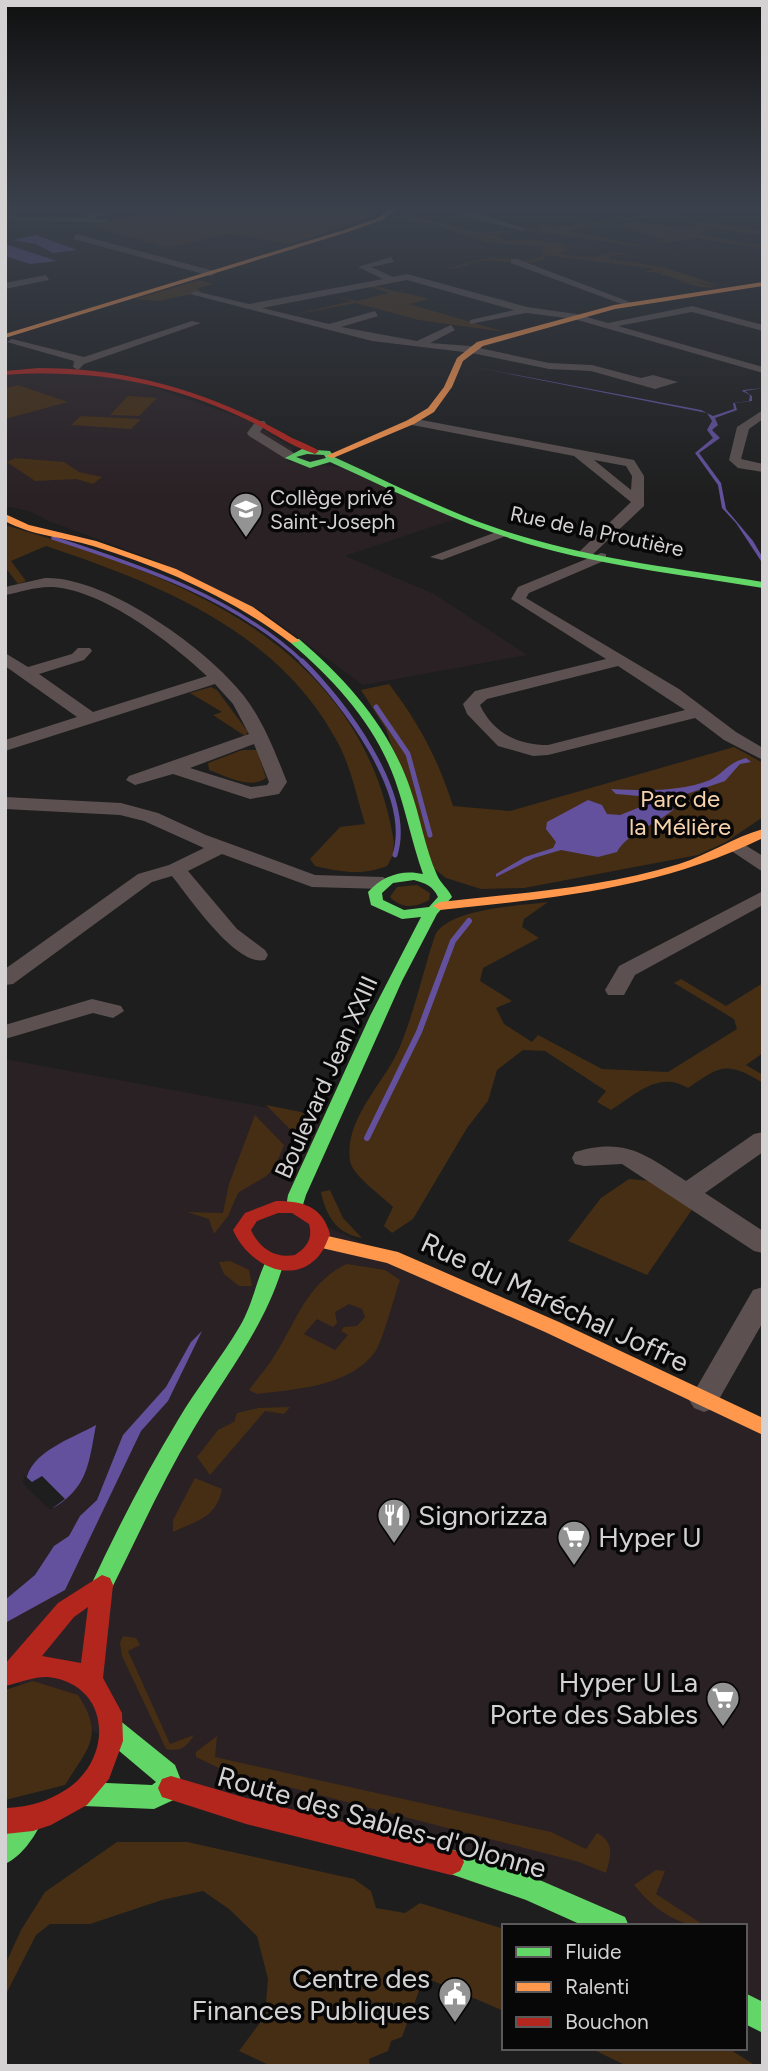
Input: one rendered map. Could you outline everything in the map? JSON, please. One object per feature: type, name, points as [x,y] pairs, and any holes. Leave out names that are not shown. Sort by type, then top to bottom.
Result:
[{"type":"main road","points":[[9,339],[117,304]]},
{"type":"main road","points":[[325,455],[411,422],[436,405],[449,387],[460,360],[469,350],[500,337],[630,304]]},
{"type":"main road","name":"Rue de la Proutière","points":[[5,373],[80,364],[133,375],[198,396],[260,423],[294,452],[325,455],[504,534],[593,555],[763,585]]},
{"type":"main road","points":[[9,516],[31,516],[65,534]]},
{"type":"main road","points":[[9,516],[140,559],[211,589],[266,618],[299,642],[335,675],[375,728],[401,778],[414,830],[437,884],[446,897],[436,909]]},
{"type":"main road","points":[[400,967],[390,919],[375,892],[403,866],[414,830]]},
{"type":"main road","points":[[390,919],[436,909],[524,899],[673,873],[740,848],[763,833]]},
{"type":"main road","points":[[389,880],[414,876],[489,897],[524,899]]},
{"type":"main road","name":"Boulevard Jean XXIII","points":[[295,1207],[297,1195],[337,1115],[400,967],[436,909]]},
{"type":"main road","points":[[295,1207],[317,1220],[320,1241],[303,1257],[275,1262],[250,1252],[243,1238],[243,1231],[251,1218],[266,1209],[295,1207]]},
{"type":"main road","name":"Rue du Maréchal Joffre","points":[[320,1241],[391,1257],[552,1327],[763,1427]]},
{"type":"main road","points":[[91,1681],[95,1659],[94,1639],[104,1604],[102,1585],[187,1422],[255,1327],[270,1291],[275,1262]]},
{"type":"main road","points":[[10,1673],[34,1644],[89,1590],[102,1585]]},
{"type":"main road","points":[[5,1821],[29,1821],[48,1816],[84,1794],[105,1764],[114,1731],[111,1712],[103,1695],[91,1681],[75,1671],[56,1666],[36,1666],[10,1673]]},
{"type":"main road","points":[[84,1794],[154,1797],[171,1788],[166,1774],[114,1731]]},
{"type":"main road","name":"Route des Sables-d'Olonne","points":[[171,1788],[280,1822],[472,1868],[575,1906],[613,1924]]},
{"type":"main road","points":[[5,1851],[29,1821]]},
{"type":"main road","points":[[747,2008],[763,2019]]},
{"type":"street","points":[[236,304],[372,338],[469,350],[549,366],[592,369],[644,381]]},
{"type":"street","points":[[250,307],[266,304]]},
{"type":"street","points":[[504,304],[609,325],[763,370]]},
{"type":"street","points":[[609,325],[692,309],[709,311],[763,328]]},
{"type":"street","points":[[474,322],[526,310]]},
{"type":"street","points":[[328,327],[375,314]]},
{"type":"street","points":[[9,339],[80,364],[196,323]]},
{"type":"street","points":[[419,344],[450,328]]},
{"type":"street","points":[[742,364],[763,359]]},
{"type":"street","points":[[763,413],[743,427],[735,460],[742,465],[763,468]]},
{"type":"street","points":[[411,422],[630,463],[638,476],[637,506],[581,568],[523,590],[518,599],[620,661],[763,755]]},
{"type":"street","points":[[743,427],[763,429]]},
{"type":"street","points":[[579,453],[636,500]]},
{"type":"street","points":[[437,556],[504,534]]},
{"type":"street","points":[[5,592],[42,583],[57,583],[107,601],[151,625],[193,656],[232,693],[260,736],[278,782],[273,790],[250,793],[173,768]]},
{"type":"street","points":[[26,673],[78,657],[84,651]]},
{"type":"street","points":[[5,658],[91,719]]},
{"type":"street","points":[[620,661],[488,693],[475,699],[473,710],[503,744],[527,751],[548,750],[699,712]]},
{"type":"street","points":[[5,747],[216,678]]},
{"type":"street","points":[[135,780],[260,736]]},
{"type":"street","points":[[5,803],[121,809],[151,817],[221,847],[323,883],[390,919]]},
{"type":"street","points":[[5,979],[145,878],[176,869],[221,847]]},
{"type":"street","points":[[740,848],[763,866]]},
{"type":"street","points":[[176,869],[230,933],[257,955]]},
{"type":"street","points":[[323,883],[389,880]]},
{"type":"street","points":[[616,990],[627,971],[763,897]]},
{"type":"street","points":[[5,1032],[92,1006],[113,1011]]},
{"type":"street","points":[[686,1194],[763,1140]]},
{"type":"street","points":[[584,1158],[627,1155],[763,1244]]},
{"type":"street","points":[[704,1399],[763,1297]]},
{"type":"shaded area","points":[[464,365],[701,410],[707,413]]},
{"type":"shaded area","name":"Collège privé Saint-Joseph","points":[[107,371],[250,421],[293,449],[288,462],[350,468],[461,517],[345,556],[434,594],[527,655],[363,685],[262,611],[152,559],[51,522],[29,511],[5,506],[5,375]]},
{"type":"shaded area","points":[[763,388],[745,391],[752,396],[752,401],[735,403],[737,410],[715,418],[718,425],[712,430],[720,438],[699,453],[721,483],[726,509],[753,541],[763,558],[763,564],[736,523],[722,508],[718,485],[695,453],[713,438],[707,430],[712,421],[707,413],[713,416],[734,409],[733,403],[749,401],[750,395],[743,390]]},
{"type":"shaded area","points":[[746,758],[751,762],[740,764],[725,781],[672,799],[673,810],[627,840],[617,852],[598,857],[561,850],[534,858],[496,877],[496,874],[525,857],[553,848],[556,842],[546,829],[547,822],[588,800],[602,805],[607,814],[620,815],[653,802],[651,797],[616,794],[611,789],[686,787],[710,780]]},
{"type":"shaded area","points":[[5,1059],[312,1116],[332,1124],[297,1195],[319,1223],[763,1426],[763,2019],[747,2008],[747,1924],[607,1924],[201,1799],[5,1675]]},
{"type":"shaded area","points":[[202,1331],[168,1401],[141,1431],[65,1590],[5,1623],[5,1600],[35,1575],[54,1546],[69,1536],[80,1516],[97,1500],[123,1435],[166,1387],[191,1342]]},
{"type":"shaded area","points":[[96,1425],[89,1462],[80,1483],[74,1492],[53,1508],[26,1482],[29,1471],[43,1454]]},
{"type":"green space","points":[[341,304],[353,304],[292,315]]},
{"type":"green space","points":[[358,304],[410,304],[505,332],[419,320]]},
{"type":"green space","points":[[18,385],[68,402],[5,419],[5,388]]},
{"type":"green space","points":[[128,396],[157,398],[139,416],[110,415]]},
{"type":"green space","points":[[81,416],[141,419],[131,429],[71,425]]},
{"type":"green space","points":[[15,458],[64,462],[79,472],[102,477],[93,484],[76,479],[35,481],[7,462]]},
{"type":"green space","points":[[5,525],[134,568],[195,594],[252,627],[302,666],[343,714],[375,772],[394,842],[393,855],[387,866],[369,871],[343,871],[315,866],[310,859],[340,827],[365,824],[350,772],[338,743],[313,704],[283,670],[249,641],[172,596],[131,577],[46,546],[11,561],[26,581],[18,584],[5,567]]},
{"type":"green space","name":"Parc de la Mélière","points":[[389,684],[427,742],[453,806],[510,811],[734,747],[763,763],[763,817],[726,842],[698,855],[524,888],[481,889],[446,878],[432,867],[386,729],[361,690]]},
{"type":"green space","points":[[211,687],[217,690],[248,732],[245,736],[213,715],[222,712],[190,693]]},
{"type":"green space","points":[[242,750],[257,750],[266,778],[253,783],[245,782],[209,770],[208,763]]},
{"type":"green space","points":[[417,885],[430,893],[429,900],[408,906],[399,904],[390,897],[397,887]]},
{"type":"green space","points":[[548,902],[524,919],[522,927],[539,938],[483,968],[480,981],[512,1001],[496,1008],[504,1024],[532,1042],[538,1035],[602,1069],[668,1072],[737,1029],[734,1019],[674,983],[681,979],[726,1006],[763,983],[763,1053],[746,1065],[763,1075],[763,1083],[741,1071],[724,1069],[709,1074],[688,1088],[677,1083],[657,1083],[611,1110],[597,1102],[606,1091],[545,1051],[523,1050],[497,1070],[488,1101],[467,1128],[413,1219],[392,1233],[384,1226],[393,1207],[356,1173],[350,1161],[350,1146],[353,1131],[366,1103],[399,1049],[435,935],[454,919],[469,914]]},
{"type":"green space","points":[[266,1105],[301,1112],[315,1122],[306,1141],[301,1140]]},
{"type":"green space","points":[[255,1115],[284,1145],[271,1171],[238,1193],[228,1216],[214,1234],[209,1219],[187,1212],[223,1213],[229,1184]]},
{"type":"green space","points":[[629,1179],[652,1181],[693,1208],[647,1275],[568,1241],[601,1198]]},
{"type":"green space","points":[[330,1190],[343,1218],[362,1238],[339,1228],[330,1216],[321,1192]]},
{"type":"green space","points":[[230,1261],[249,1270],[252,1286],[239,1286],[224,1274],[219,1262]]},
{"type":"green space","points":[[347,1264],[385,1270],[400,1280],[375,1352],[351,1373],[321,1384],[257,1394],[249,1390],[273,1358],[303,1305],[321,1282]],"holes":[[[349,1304],[362,1309],[365,1317],[357,1326],[344,1327],[341,1331],[348,1335],[335,1350],[304,1334],[317,1319],[333,1327],[337,1323],[335,1312]]]},
{"type":"green space","points":[[290,1407],[284,1414],[265,1411],[210,1475],[197,1457],[218,1430],[234,1422],[237,1413],[258,1408]]},
{"type":"green space","points":[[195,1478],[222,1489],[219,1499],[205,1517],[173,1532],[173,1520]]},
{"type":"green space","points":[[123,1636],[136,1638],[140,1645],[128,1651],[170,1744],[194,1735],[183,1748],[166,1749],[122,1656],[120,1643]]},
{"type":"green space","points":[[33,1681],[78,1695],[91,1721],[90,1742],[65,1785],[5,1800],[5,1690]]},
{"type":"green space","points":[[217,1736],[215,1757],[551,1832],[586,1849],[597,1833],[609,1845],[606,1873],[579,1862],[223,1770],[196,1757],[196,1752]]},
{"type":"green space","points":[[117,1842],[187,1842],[354,1879],[371,1891],[376,1908],[405,1913],[420,1903],[502,1928],[502,2010],[424,1977],[402,2037],[391,2041],[388,2051],[369,2059],[370,2066],[271,2066],[239,2051],[265,2016],[268,1979],[257,1936],[229,1909],[203,1891],[162,1900],[90,1924],[50,1924],[36,1935],[5,1996],[5,1965],[21,1930],[45,1892]]},
{"type":"green space","points":[[656,1870],[665,1871],[656,1894],[702,1924],[684,1923],[665,1914],[634,1885]]},
{"type":"green space","points":[[594,2050],[731,2050],[756,2066],[627,2066]]},
{"type":"pier","points":[[24,1475],[32,1482],[42,1476],[65,1499],[50,1510],[23,1484]]},
{"type":"waterway","points":[[53,538],[153,573],[218,602],[277,640],[304,663]]},
{"type":"waterway","points":[[304,663],[337,700],[371,750],[385,777],[394,805],[398,831],[395,855]]},
{"type":"waterway","points":[[376,707],[408,754],[430,835]]},
{"type":"waterway","points":[[367,1138],[419,1032],[453,941],[469,921]]},
{"type":"traffic: fast","points":[[331,459],[327,453],[312,451],[298,453],[289,458],[310,465],[331,459],[470,521],[517,538],[608,560],[763,585]]},
{"type":"traffic: fast","points":[[295,641],[357,702],[381,738],[405,790],[432,881]]},
{"type":"traffic: fast","points":[[414,876],[433,882],[443,892],[445,897],[433,911],[402,915],[376,902],[375,892],[389,880],[414,876]]},
{"type":"traffic: fast","points":[[295,1207],[297,1195],[378,1016],[431,912]]},
{"type":"traffic: fast","points":[[102,1585],[175,1444],[249,1328],[268,1286],[275,1262]]},
{"type":"traffic: fast","points":[[114,1731],[166,1774],[171,1788]]},
{"type":"traffic: fast","points":[[84,1794],[154,1797],[171,1788]]},
{"type":"traffic: fast","points":[[5,1851],[29,1821]]},
{"type":"traffic: fast","points":[[451,1862],[528,1888],[611,1924]]},
{"type":"traffic: fast","points":[[747,2008],[763,2019]]},
{"type":"traffic: slow","points":[[5,336],[110,304]]},
{"type":"traffic: slow","points":[[330,456],[411,422],[431,410],[448,387],[460,360],[480,344],[614,307],[636,304]]},
{"type":"traffic: slow","points":[[5,517],[25,527],[93,543],[199,582],[249,609],[295,641]]},
{"type":"traffic: slow","points":[[440,906],[565,892],[646,878],[685,867],[763,833]]},
{"type":"traffic: slow","points":[[319,1241],[391,1257],[552,1327],[763,1427]]},
{"type":"traffic: jam","points":[[5,373],[68,370],[128,376],[156,383],[214,402],[315,451]]},
{"type":"traffic: jam","points":[[276,1207],[295,1207],[317,1220],[321,1234],[312,1252],[301,1260],[291,1263],[270,1260],[252,1248],[246,1239],[242,1230],[251,1217],[276,1207]]},
{"type":"traffic: jam","points":[[15,1670],[66,1610],[102,1585]]},
{"type":"traffic: jam","points":[[91,1681],[102,1585]]},
{"type":"traffic: jam","points":[[5,1675],[45,1666],[76,1672],[98,1688],[110,1713],[111,1741],[101,1770],[78,1797],[42,1816],[5,1821]]},
{"type":"traffic: jam","points":[[171,1788],[246,1811],[451,1862]]},
{"type":"place","name":"Collège privé Saint-Joseph","points":[[246,539]]},
{"type":"place","name":"Signorizza","points":[[394,1545]]},
{"type":"place","name":"Hyper U","points":[[574,1567]]},
{"type":"place","name":"Hyper U La Porte des Sables","points":[[723,1728]]},
{"type":"place","name":"Centre des Finances Publiques","points":[[455,2024]]}]
